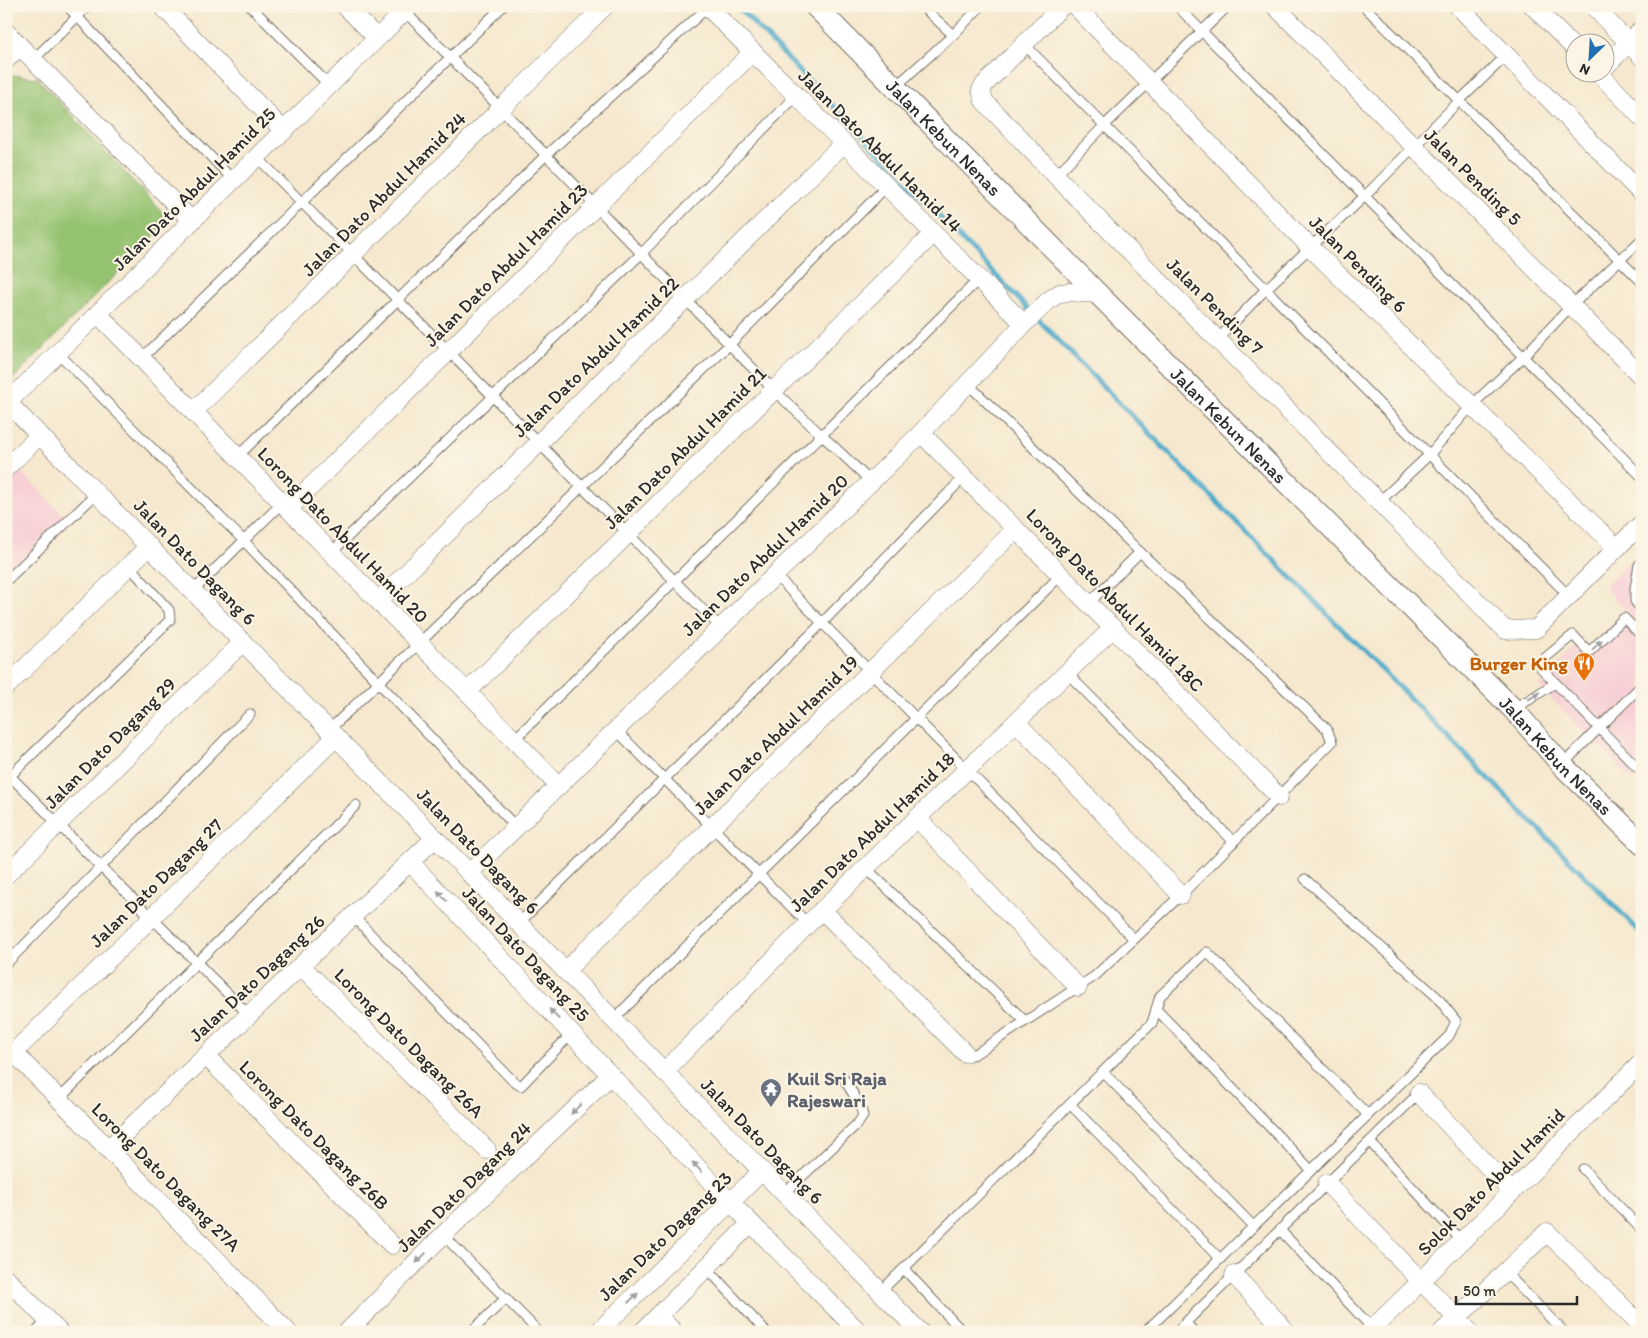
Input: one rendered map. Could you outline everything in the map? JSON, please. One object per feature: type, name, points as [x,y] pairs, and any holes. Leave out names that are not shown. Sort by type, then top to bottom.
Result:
[{"type":"street","points":[[162,6],[284,131]]},
{"type":"street","points":[[345,6],[377,38]]},
{"type":"street","name":"Jalan Dato Abdul Hamid 24","points":[[193,412],[606,6]]},
{"type":"street","name":"Jalan Kebun Nenas","points":[[815,6],[1098,294],[1512,708],[1562,765],[1641,841]]},
{"type":"street","name":"Jalan Pending 7","points":[[1062,6],[985,84],[982,90],[984,101],[1055,176],[1380,501],[1506,630],[1536,629],[1569,596]]},
{"type":"street","name":"Jalan Pending 6","points":[[1075,6],[1310,247],[1617,548]]},
{"type":"street","name":"Jalan Pending 5","points":[[1274,6],[1642,377]]},
{"type":"street","points":[[1458,6],[1642,194]]},
{"type":"street","points":[[1533,6],[1566,40]]},
{"type":"street","points":[[1593,6],[1642,57]]},
{"type":"street","name":"Jalan Dato Abdul Hamid 14","points":[[708,7],[978,280],[1024,324]]},
{"type":"street","name":"Jalan Dato Abdul Hamid 25","points":[[7,402],[407,9]]},
{"type":"street","points":[[1616,56],[1642,29]]},
{"type":"street","points":[[6,32],[192,221]]},
{"type":"street","points":[[6,60],[20,46]]},
{"type":"street","name":"Jalan Dato Abdul Hamid 23","points":[[285,506],[449,351],[753,52]]},
{"type":"street","points":[[1607,82],[1642,118]]},
{"type":"street","name":"Jalan Dato Abdul Hamid 22","points":[[378,601],[843,144]]},
{"type":"street","name":"Jalan Dato Abdul Hamid 21","points":[[467,692],[933,234]]},
{"type":"street","name":"Jalan Dato Abdul Hamid 20","points":[[469,873],[921,433],[1049,300],[1060,293],[1098,294]]},
{"type":"street","name":"Lorong Dato Abdul Hamid 20","points":[[98,314],[559,786]]},
{"type":"street","name":"Jalan Dato Dagang 6","points":[[7,402],[920,1332]]},
{"type":"street","name":"Lorong Dato Abdul Hamid 18C","points":[[921,433],[1279,797]]},
{"type":"street","points":[[11,460],[40,435]]},
{"type":"street","points":[[1569,596],[1642,523]]},
{"type":"street","name":"Jalan Dato Abdul Hamid 19","points":[[565,970],[1016,529]]},
{"type":"street","points":[[6,688],[149,546]]},
{"type":"street","name":"Jalan Dato Abdul Hamid 18","points":[[664,1072],[822,910],[1113,628]]},
{"type":"street","name":"Jalan Dato Dagang 29","points":[[6,875],[243,642]]},
{"type":"street","points":[[1016,722],[1181,895]]},
{"type":"street","name":"Jalan Dato Dagang 27","points":[[10,1056],[151,918],[333,733]]},
{"type":"street","points":[[917,818],[1078,987]]},
{"type":"street","name":"Jalan Dato Dagang 26","points":[[108,1149],[436,838]]},
{"type":"street","name":"Jalan Dato Dagang 25","points":[[410,862],[730,1202]]},
{"type":"street","points":[[822,910],[965,1053]]},
{"type":"street","name":"Lorong Dato Dagang 26A","points":[[301,966],[487,1150]]},
{"type":"street","name":"Lorong Dato Dagang 27A","points":[[10,1056],[59,1099],[288,1332]]},
{"type":"street","name":"Lorong Dato Dagang 26B","points":[[206,1056],[392,1245]]},
{"type":"street","name":"Solok Dato Abdul Hamid","points":[[1370,1330],[1642,1062]]},
{"type":"street","name":"Jalan Dato Dagang 24","points":[[347,1332],[443,1236],[611,1075]]},
{"type":"street","points":[[1419,1093],[1512,1192]]},
{"type":"street","name":"Jalan Dato Dagang 23","points":[[598,1332],[762,1171]]},
{"type":"street","points":[[1327,1183],[1470,1332]]},
{"type":"street","points":[[730,1202],[859,1332]]},
{"type":"street","points":[[642,1332],[751,1223]]},
{"type":"street","points":[[1442,1332],[1547,1232],[1642,1326]]},
{"type":"street","points":[[1234,1275],[1287,1332]]},
{"type":"street","points":[[6,1278],[48,1328]]},
{"type":"street","points":[[658,1316],[674,1332]]},
{"type":"lane","points":[[67,6],[233,180]]},
{"type":"lane","points":[[33,60],[88,6]]},
{"type":"lane","points":[[250,6],[329,85]]},
{"type":"lane","points":[[141,359],[503,6]]},
{"type":"lane","points":[[922,6],[952,35]]},
{"type":"lane","points":[[895,87],[981,6]]},
{"type":"lane","points":[[1176,6],[1642,477]]},
{"type":"lane","points":[[1055,176],[1228,6]]},
{"type":"lane","points":[[1364,6],[1642,282]]},
{"type":"lane","points":[[237,457],[546,155],[708,7]]},
{"type":"lane","points":[[407,9],[451,58],[502,108],[685,299],[775,390],[871,482]]},
{"type":"lane","points":[[1024,44],[1569,596]]},
{"type":"lane","points":[[1218,339],[1266,289],[1365,196],[1506,56]]},
{"type":"lane","points":[[331,553],[641,254],[796,96]]},
{"type":"lane","points":[[257,157],[721,628]]},
{"type":"lane","points":[[333,733],[378,683],[730,344],[886,186]]},
{"type":"lane","points":[[1380,501],[1429,455],[1472,405],[1523,357],[1571,306],[1642,239]]},
{"type":"lane","points":[[514,740],[978,280]]},
{"type":"lane","points":[[58,353],[244,541],[516,827]]},
{"type":"lane","points":[[965,1053],[970,1055],[976,1054],[1095,976],[1181,895],[1332,742],[1327,729],[1140,552],[968,384]]},
{"type":"lane","points":[[519,923],[822,622],[964,477]]},
{"type":"lane","points":[[6,581],[97,493]]},
{"type":"lane","points":[[193,591],[244,541],[285,506]]},
{"type":"lane","points":[[1089,603],[1140,552]]},
{"type":"lane","points":[[1642,563],[1639,566],[1635,588],[1635,601],[1642,610]]},
{"type":"lane","points":[[129,566],[170,610],[170,620],[8,776],[249,1015]]},
{"type":"lane","points":[[775,575],[1134,939]]},
{"type":"lane","points":[[613,1020],[758,874],[1061,576]]},
{"type":"lane","points":[[1642,636],[1624,618],[1589,652],[1573,635],[1545,658],[1541,668],[1638,768],[1642,764]]},
{"type":"lane","points":[[1067,673],[1234,842]]},
{"type":"lane","points":[[1512,708],[1529,700],[1555,682]]},
{"type":"lane","points":[[1562,765],[1642,685]]},
{"type":"lane","points":[[6,964],[250,714]]},
{"type":"lane","points":[[616,730],[808,924]]},
{"type":"lane","points":[[59,1099],[356,805]]},
{"type":"lane","points":[[866,868],[1025,1021]]},
{"type":"lane","points":[[1144,1332],[1450,1036],[1456,1021],[1437,997],[1305,879]]},
{"type":"lane","points":[[353,916],[514,1082],[522,1086],[572,1033]]},
{"type":"lane","points":[[880,1292],[1152,1022],[1160,996],[1207,952],[1368,1116]]},
{"type":"lane","points":[[1156,1009],[1311,1170]]},
{"type":"lane","points":[[1103,1072],[1253,1226]]},
{"type":"lane","points":[[784,1194],[863,1116],[860,1105],[844,1079]]},
{"type":"lane","points":[[1176,1332],[1419,1093]]},
{"type":"lane","points":[[1070,1104],[1220,1259]]},
{"type":"lane","points":[[1370,1142],[1462,1241]]},
{"type":"lane","points":[[1583,1170],[1642,1230]]},
{"type":"lane","points":[[1280,1230],[1370,1330]]},
{"type":"lane","points":[[443,1236],[539,1332]]},
{"type":"lane","points":[[706,1267],[766,1332]]},
{"type":"lane","points":[[904,1269],[963,1332]]},
{"type":"lane","points":[[1505,1272],[1564,1332]]},
{"type":"lane","points":[[471,1332],[506,1298]]},
{"type":"lane","points":[[1186,1322],[1194,1332]]},
{"type":"shaded area","points":[[6,456],[65,517],[6,574]]},
{"type":"shaded area","points":[[1642,549],[1642,628],[1604,587]]},
{"type":"shaded area","points":[[1618,618],[1642,642],[1642,780],[1631,779],[1539,686],[1577,645],[1585,653]]},
{"type":"green space","points":[[13,75],[37,78],[162,212],[164,226],[10,382],[6,378],[6,81]]},
{"type":"waterway","points":[[737,6],[1088,371],[1642,934]]},
{"type":"place","name":"Burger King","points":[[1584,682]]},
{"type":"place","name":"Kuil Sri Raja Rajeswari","points":[[771,1108]]}]
